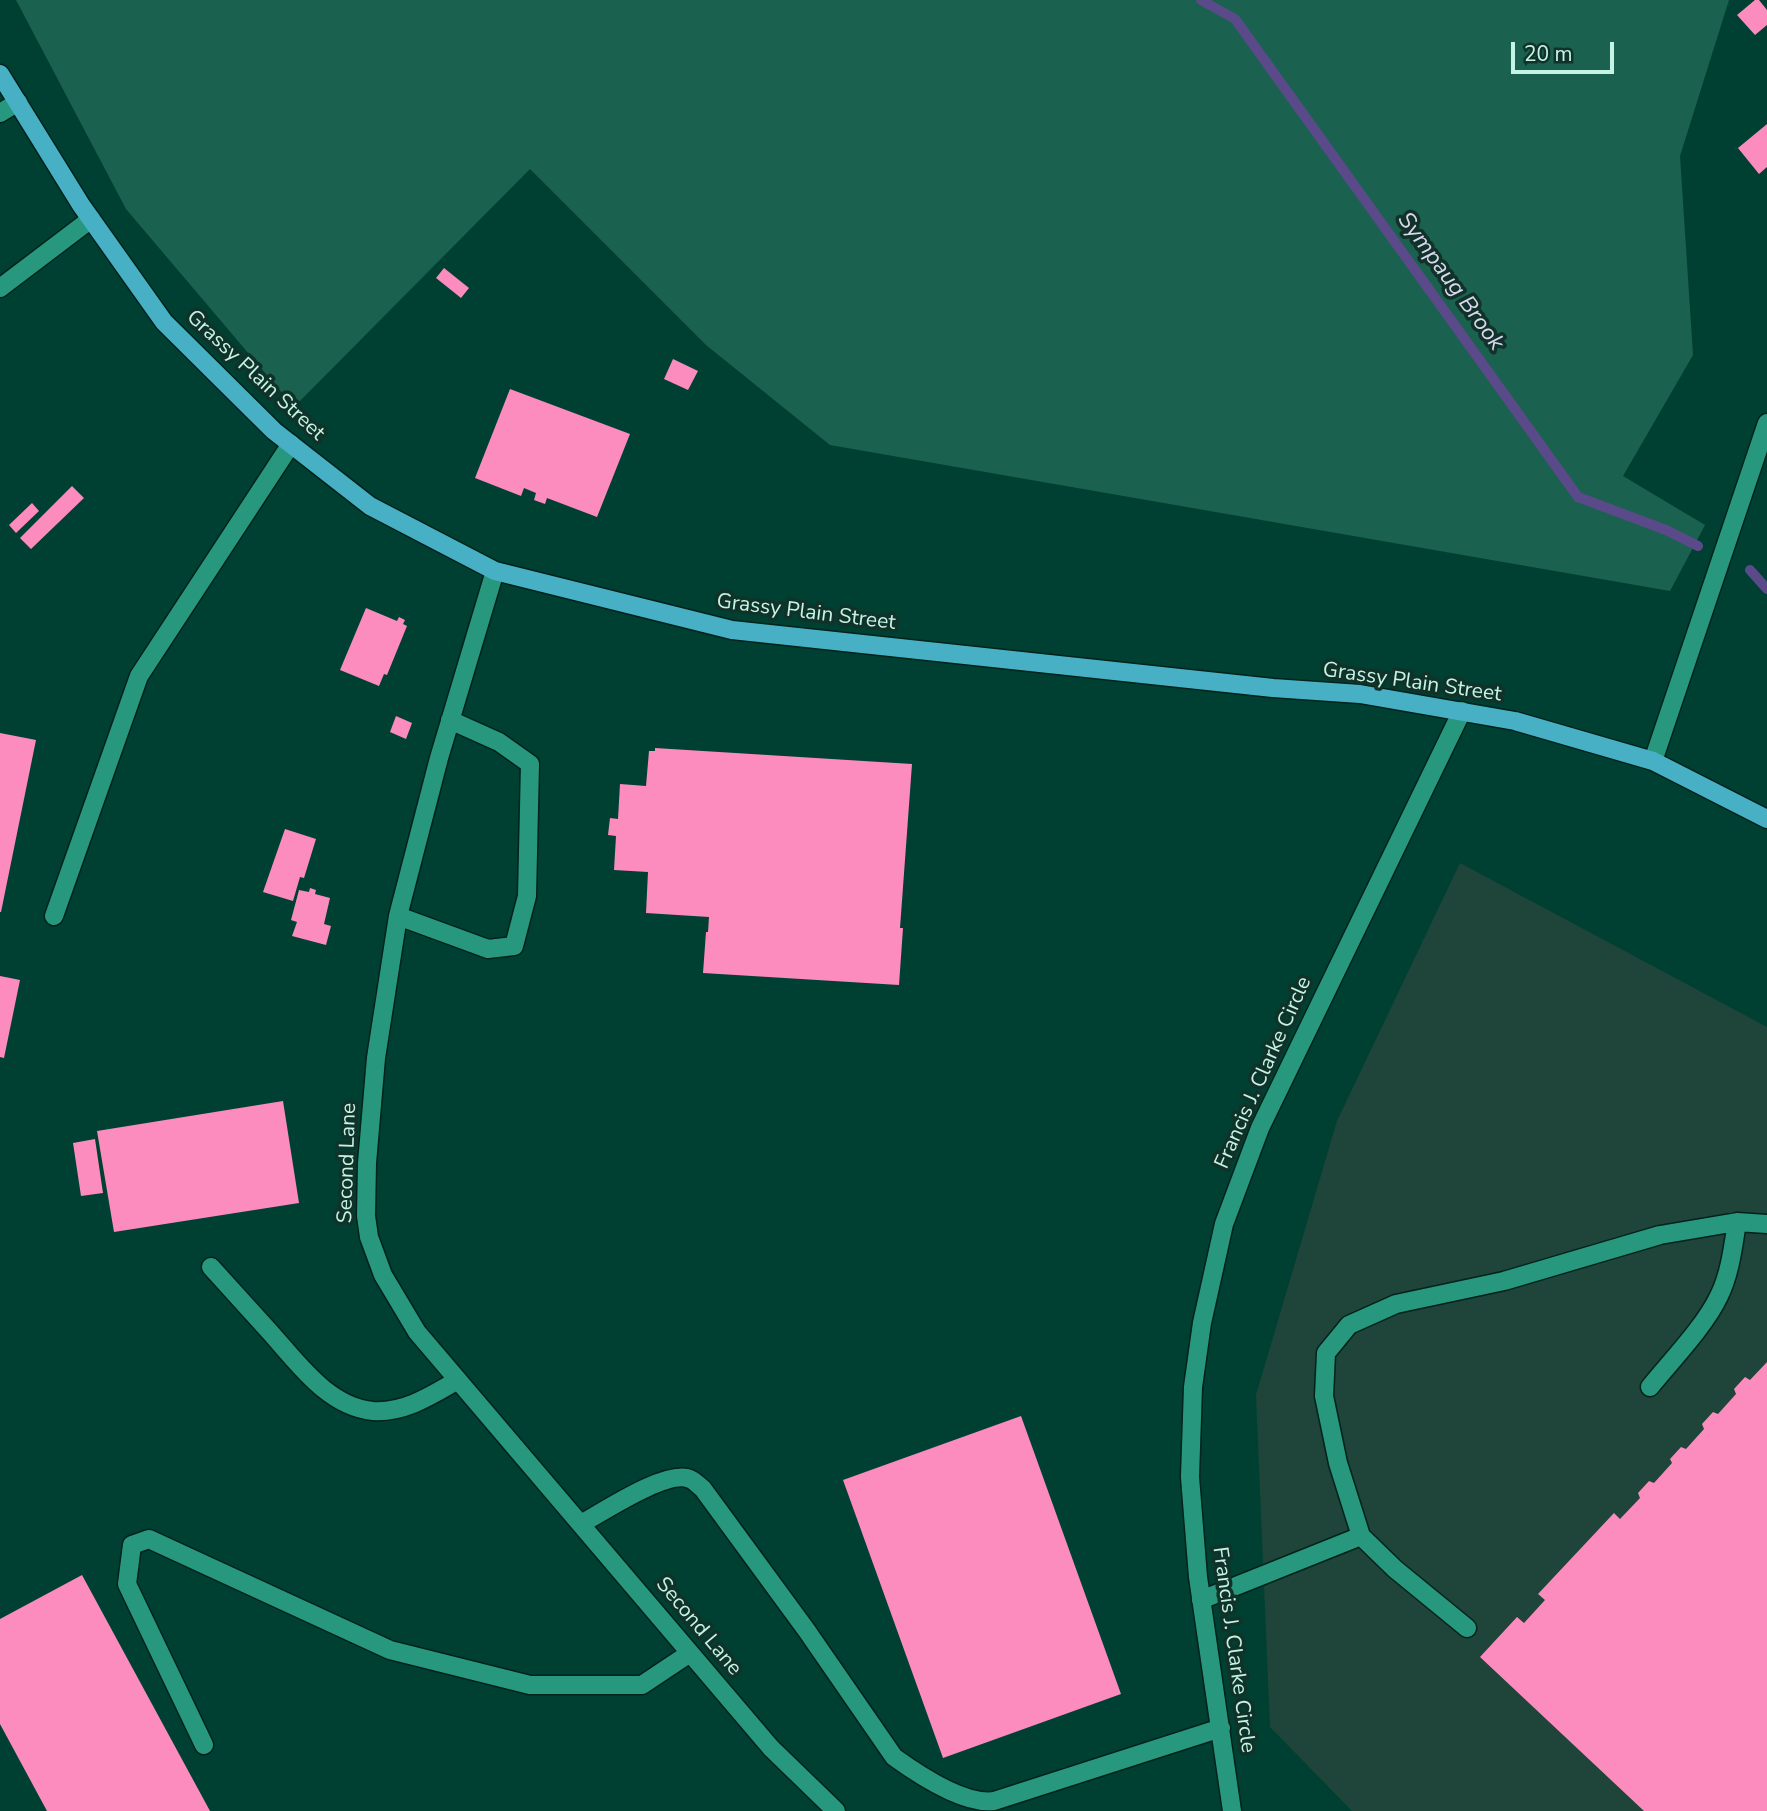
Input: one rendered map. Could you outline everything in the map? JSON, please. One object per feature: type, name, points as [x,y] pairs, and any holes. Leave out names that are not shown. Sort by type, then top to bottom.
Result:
[{"type":"main road","name":"Grassy Plain Street","points":[[0,74],[91,219],[164,322],[274,431],[370,506],[495,571],[732,630],[1273,688],[1360,694],[1515,721],[1653,761],[1767,819]]},
{"type":"street","points":[[0,113],[18,103]]},
{"type":"street","points":[[0,288],[91,219]]},
{"type":"street","points":[[1653,761],[1767,423]]},
{"type":"street","points":[[54,916],[139,676],[291,444]]},
{"type":"street","name":"Second Lane","points":[[495,571],[450,720],[398,916],[376,1058],[367,1163],[366,1216],[369,1237],[383,1275],[417,1332],[771,1748],[836,1811]]},
{"type":"street","name":"Francis J. Clarke Circle","points":[[1232,1811],[1202,1600],[1190,1477],[1193,1387],[1202,1323],[1224,1224],[1260,1128],[1462,711]]},
{"type":"street","points":[[398,916],[488,949],[514,946],[527,896],[530,764],[499,743],[450,720]]},
{"type":"street","points":[[1650,1387],[1689,1340],[1719,1296],[1730,1261],[1737,1222]]},
{"type":"street","points":[[1467,1628],[1395,1569],[1361,1536],[1338,1463],[1324,1396],[1326,1353],[1349,1325],[1396,1304],[1504,1281],[1660,1236],[1737,1222],[1767,1224]]},
{"type":"street","points":[[211,1267],[302,1367],[341,1401],[358,1408],[391,1410],[408,1406],[458,1380]]},
{"type":"street","points":[[581,1524],[662,1481],[677,1477],[691,1479],[703,1489],[799,1620],[894,1757],[944,1787],[981,1803],[1221,1728]]},
{"type":"street","points":[[1202,1600],[1361,1536]]},
{"type":"street","points":[[204,1745],[127,1584],[132,1545],[149,1539],[390,1650],[530,1685],[642,1685],[690,1653]]},
{"type":"shaded area","points":[[1460,863],[1767,1027],[1767,1811],[1352,1811],[1270,1727],[1256,1395],[1337,1121]]},
{"type":"green space","points":[[16,0],[1729,0],[1680,156],[1693,355],[1623,476],[1705,525],[1670,591],[830,445],[706,345],[530,169],[294,407],[126,209]]},
{"type":"building","points":[[1755,0],[1759,0],[1767,10],[1767,25],[1755,35],[1737,15]]},
{"type":"building","points":[[1767,124],[1767,167],[1759,174],[1738,148]]},
{"type":"building","points":[[444,268],[469,288],[461,298],[436,278]]},
{"type":"building","points":[[673,359],[698,371],[688,390],[664,379]]},
{"type":"building","points":[[510,389],[630,434],[597,517],[547,498],[545,504],[534,500],[536,493],[524,488],[521,496],[475,478]]},
{"type":"building","points":[[72,486],[84,498],[31,549],[20,538]]},
{"type":"building","points":[[32,503],[39,511],[16,533],[9,525]]},
{"type":"building","points":[[366,608],[397,621],[399,617],[405,620],[403,624],[407,626],[387,675],[384,674],[379,686],[340,670]]},
{"type":"building","points":[[396,716],[412,723],[406,739],[390,732]]},
{"type":"building","points":[[0,733],[36,740],[1,912],[0,912]]},
{"type":"building","points":[[655,748],[912,764],[900,928],[903,928],[899,985],[703,973],[709,917],[646,913],[648,872],[614,870],[616,836],[608,835],[610,818],[618,819],[620,784],[646,786],[649,751],[655,751]]},
{"type":"building","points":[[285,829],[316,839],[304,878],[300,877],[293,901],[263,892]]},
{"type":"building","points":[[310,888],[316,890],[315,894],[330,898],[324,924],[331,926],[326,945],[292,936],[297,922],[291,920],[299,890],[309,892]]},
{"type":"building","points":[[0,976],[20,980],[4,1058],[0,1057]]},
{"type":"building","points":[[283,1101],[299,1203],[114,1232],[97,1131]]},
{"type":"building","points":[[95,1139],[103,1193],[81,1196],[73,1143]]},
{"type":"building","points":[[1767,1362],[1767,1811],[1644,1811],[1480,1657],[1517,1617],[1524,1623],[1545,1600],[1538,1594],[1614,1513],[1620,1519],[1640,1498],[1638,1493],[1649,1481],[1654,1483],[1672,1463],[1670,1459],[1681,1447],[1686,1449],[1704,1429],[1702,1424],[1713,1412],[1718,1414],[1736,1394],[1734,1389],[1745,1377],[1750,1380]]},
{"type":"building","points":[[1021,1416],[1121,1694],[943,1758],[843,1480]]},
{"type":"building","points":[[82,1575],[210,1811],[47,1811],[0,1724],[0,1619]]},
{"type":"waterway","name":"Sympaug Brook","points":[[1201,0],[1235,19],[1578,497],[1666,530],[1698,546]]},
{"type":"waterway","name":"Sympaug Brook","points":[[1750,570],[1767,589]]}]
